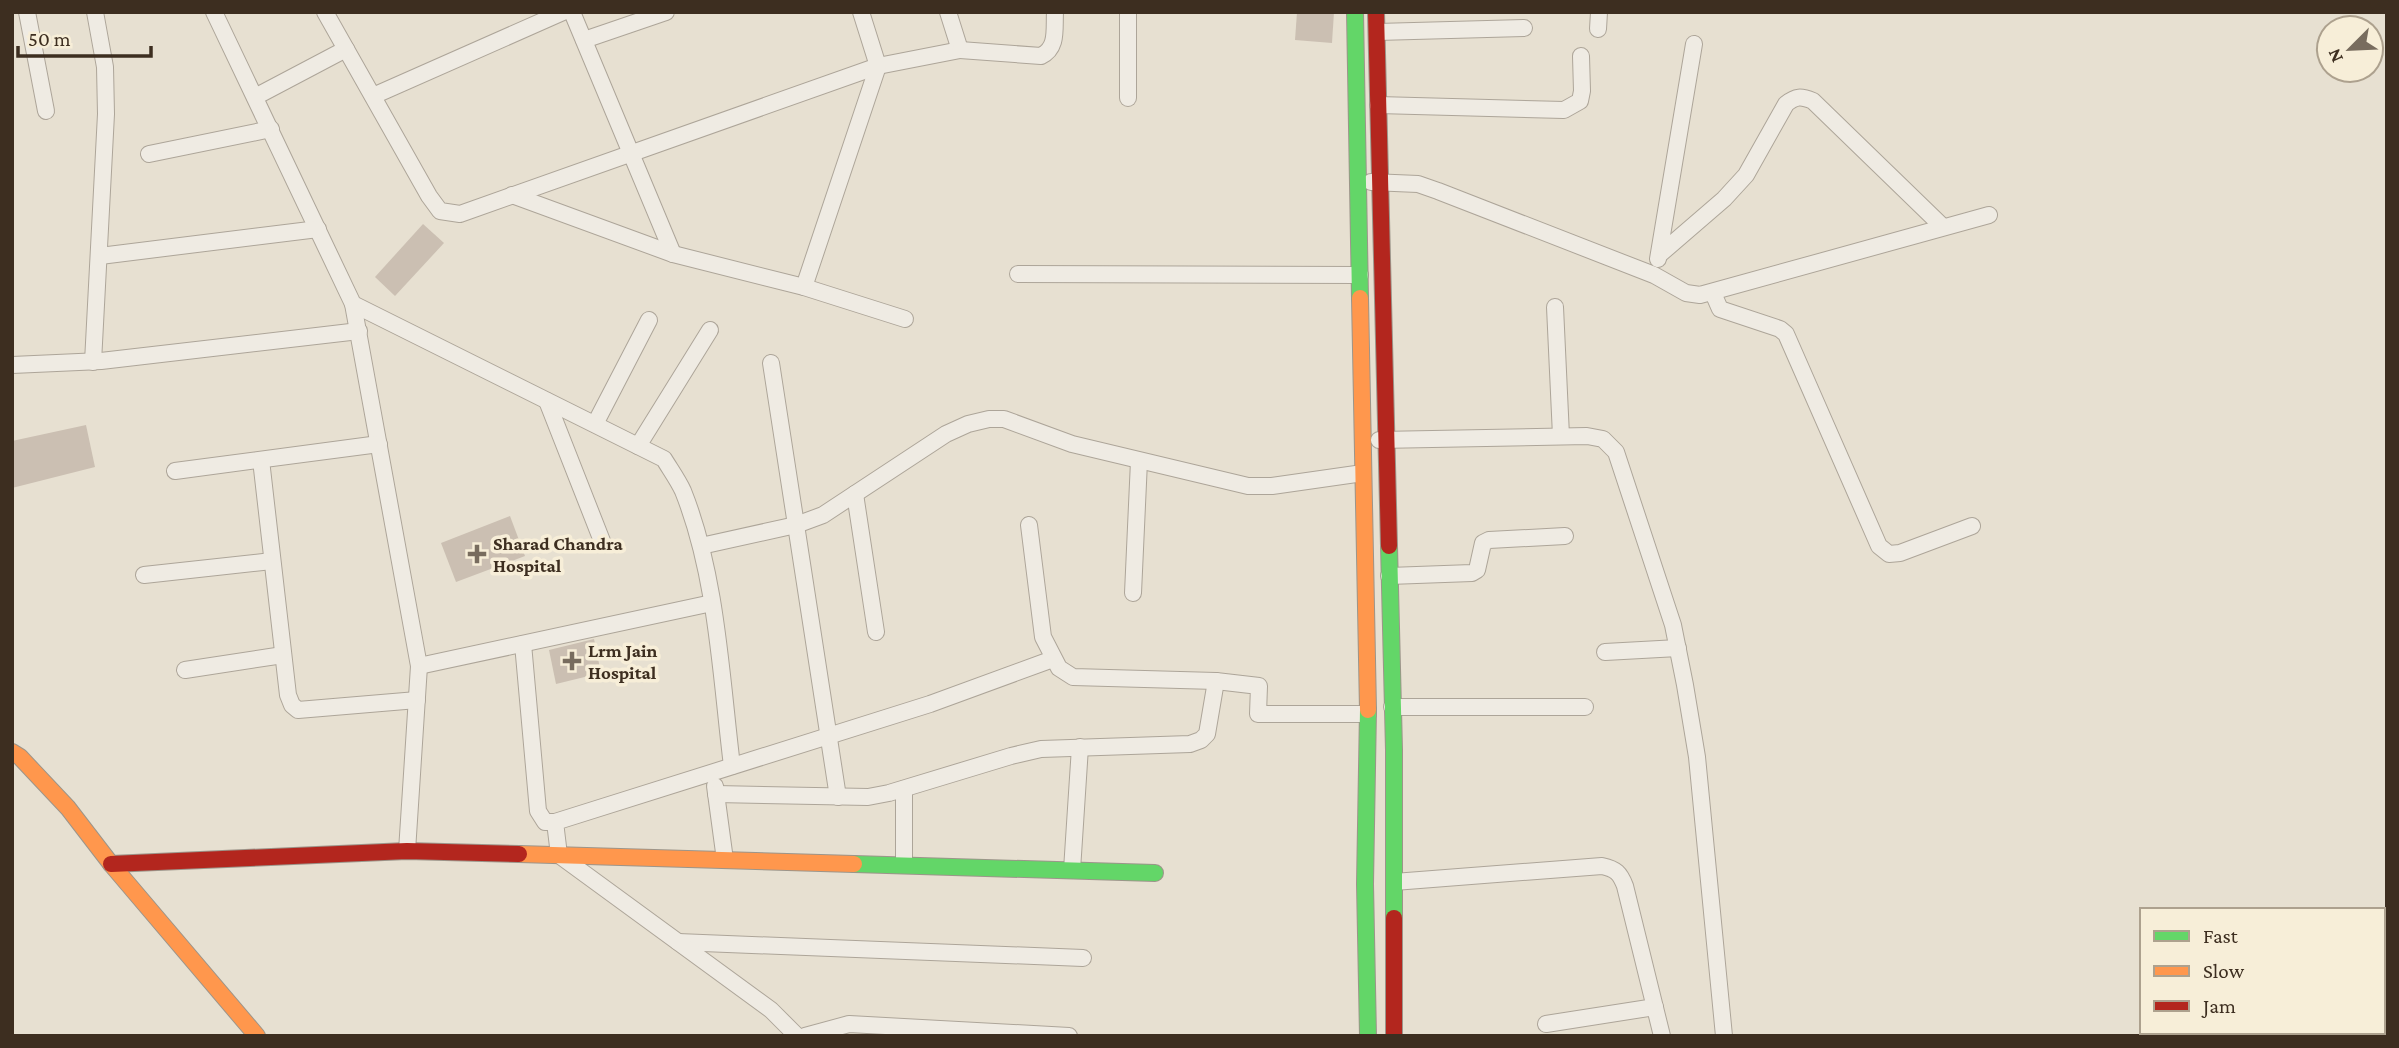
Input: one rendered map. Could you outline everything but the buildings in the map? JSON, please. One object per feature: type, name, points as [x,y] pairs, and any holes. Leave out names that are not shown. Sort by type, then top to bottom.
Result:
[{"type":"street","points":[[27,12],[46,111]]},
{"type":"street","points":[[93,362],[106,114],[105,67],[95,12]]},
{"type":"street","points":[[214,12],[354,303],[419,666],[407,851]]},
{"type":"street","points":[[325,12],[429,196],[440,211],[460,214],[878,66],[960,50],[1041,56],[1053,45],[1055,12]]},
{"type":"street","points":[[373,96],[563,12]]},
{"type":"street","points":[[572,12],[673,254]]},
{"type":"street","points":[[584,40],[666,12]]},
{"type":"street","points":[[804,287],[878,66],[861,12]]},
{"type":"street","points":[[948,12],[960,50]]},
{"type":"street","points":[[1128,12],[1128,98]]},
{"type":"street","points":[[1355,12],[1368,714],[1365,884],[1368,1036]]},
{"type":"street","points":[[1376,12],[1394,750],[1394,1036]]},
{"type":"street","points":[[1377,32],[1524,28]]},
{"type":"street","points":[[1654,275],[1660,255],[1694,44]]},
{"type":"street","points":[[255,97],[346,49]]},
{"type":"street","points":[[1378,105],[1564,110],[1580,101],[1581,57]]},
{"type":"street","points":[[1660,255],[1724,199],[1746,175],[1786,104],[1795,97],[1813,101],[1943,227]]},
{"type":"street","points":[[149,153],[271,129]]},
{"type":"street","points":[[1358,182],[1418,184],[1654,275],[1686,293],[1700,295],[1989,215]]},
{"type":"street","points":[[512,195],[673,254],[804,287],[905,319]]},
{"type":"street","points":[[100,256],[318,229]]},
{"type":"street","points":[[1018,274],[1360,275]]},
{"type":"street","points":[[1713,293],[1720,309],[1728,314],[1786,334],[1879,546],[1889,554],[1900,553],[1972,526]]},
{"type":"street","points":[[354,303],[664,459],[682,489],[701,546],[712,603],[732,766]]},
{"type":"street","points":[[1555,307],[1561,436]]},
{"type":"street","points":[[594,424],[649,320]]},
{"type":"street","points":[[638,446],[710,330]]},
{"type":"street","points":[[12,365],[93,362],[359,331]]},
{"type":"street","points":[[771,363],[838,797]]},
{"type":"street","points":[[547,401],[602,541]]},
{"type":"street","points":[[701,546],[796,525],[823,514],[946,434],[968,424],[989,419],[1004,419],[1072,444],[1248,486],[1272,486],[1363,473]]},
{"type":"street","points":[[1363,441],[1587,436],[1603,439],[1616,452],[1673,625],[1678,648],[1697,757],[1724,1036]]},
{"type":"street","points":[[175,471],[379,443]]},
{"type":"street","points":[[261,460],[288,695],[292,705],[298,710],[417,700]]},
{"type":"street","points":[[1133,593],[1139,461]]},
{"type":"street","points":[[855,494],[876,632]]},
{"type":"street","points":[[1029,525],[1042,638],[1059,668],[1073,677],[1216,681],[1259,686],[1258,715],[1368,714]]},
{"type":"street","points":[[1389,576],[1472,573],[1477,570],[1483,544],[1489,540],[1565,536]]},
{"type":"street","points":[[144,576],[272,561]]},
{"type":"street","points":[[419,666],[712,603]]},
{"type":"street","points":[[523,644],[538,811],[544,822],[555,822],[930,705],[1053,659]]},
{"type":"street","points":[[1605,652],[1678,648]]},
{"type":"street","points":[[185,670],[283,655]]},
{"type":"street","points":[[716,794],[868,797],[1041,749],[1190,744],[1201,740],[1207,734],[1216,681]]},
{"type":"street","points":[[1392,708],[1585,707]]},
{"type":"street","points":[[1072,870],[1080,747]]},
{"type":"street","points":[[1368,749],[1394,750]]},
{"type":"street","points":[[12,752],[20,757],[68,808],[111,864],[257,1036]]},
{"type":"street","points":[[714,772],[725,860]]},
{"type":"street","points":[[904,789],[904,865]]},
{"type":"street","points":[[555,822],[559,855],[771,1010],[797,1036]]},
{"type":"street","points":[[111,864],[407,851],[1155,873]]},
{"type":"street","points":[[1394,882],[1602,866],[1612,868],[1620,874],[1625,886],[1662,1036]]},
{"type":"street","points":[[678,942],[1083,958]]},
{"type":"street","points":[[1366,944],[1395,943]]},
{"type":"street","points":[[1546,1024],[1655,1007]]},
{"type":"street","points":[[805,1036],[849,1024],[1069,1036]]},
{"type":"traffic: fast","points":[[1355,12],[1360,298]]},
{"type":"traffic: fast","points":[[1389,546],[1394,750],[1394,918]]},
{"type":"traffic: fast","points":[[1368,710],[1365,884],[1368,1036]]},
{"type":"traffic: fast","points":[[854,864],[1155,873]]},
{"type":"traffic: slow","points":[[1360,298],[1368,710]]},
{"type":"traffic: slow","points":[[12,752],[20,757],[68,808],[111,864],[257,1036]]},
{"type":"traffic: slow","points":[[519,854],[854,864]]},
{"type":"traffic: jam","points":[[1376,12],[1389,546]]},
{"type":"traffic: jam","points":[[111,864],[407,851],[519,854]]},
{"type":"traffic: jam","points":[[1394,918],[1394,1036]]},
{"type":"place","name":"Sharad Chandra Hospital","points":[[477,554]]},
{"type":"place","name":"Lrm Jain Hospital","points":[[572,661]]}]
